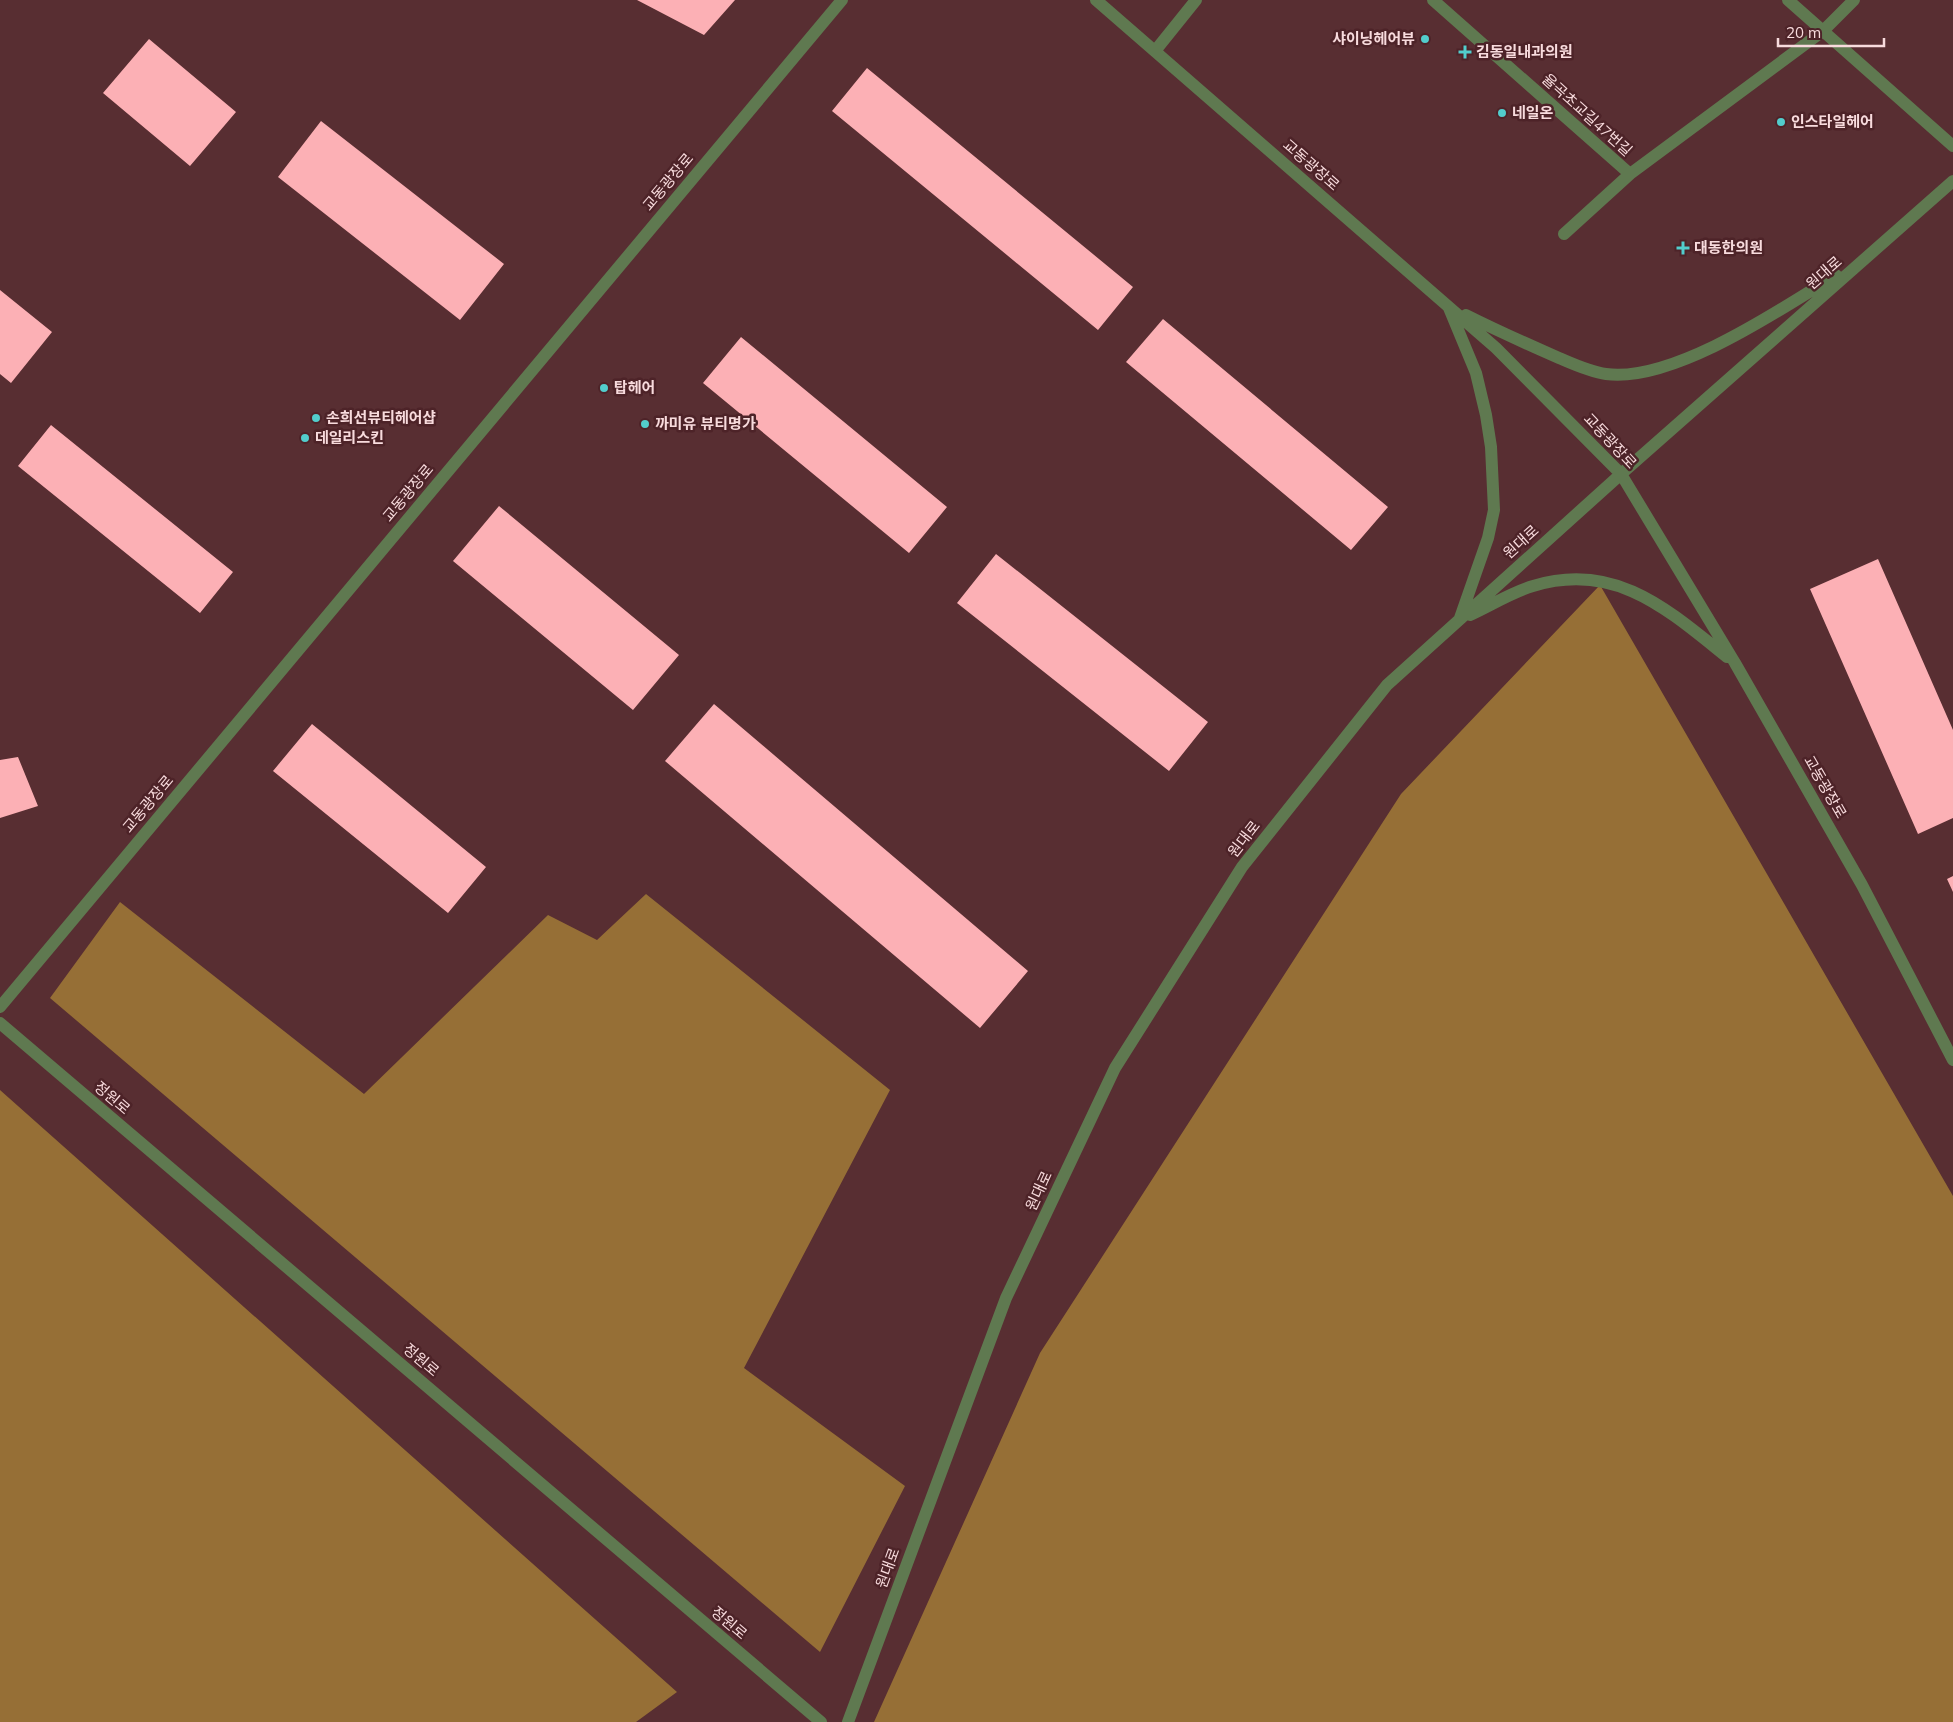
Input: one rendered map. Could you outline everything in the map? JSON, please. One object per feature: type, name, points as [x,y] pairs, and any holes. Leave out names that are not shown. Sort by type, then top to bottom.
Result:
[{"type":"street","name":"교동광장로","points":[[0,1007],[842,0]]},
{"type":"street","name":"교동광장로","points":[[1096,0],[1496,348],[1621,474],[1735,663],[1862,885],[1953,1060]]},
{"type":"street","points":[[1155,51],[1196,0]]},
{"type":"street","name":"율곡초교길47번길","points":[[1433,0],[1630,174]]},
{"type":"street","points":[[1788,0],[1953,146]]},
{"type":"street","points":[[1564,234],[1630,174],[1823,31],[1854,0]]},
{"type":"street","name":"원대로","points":[[848,1722],[1006,1298],[1115,1068],[1242,867],[1387,685],[1621,474],[1953,181]]},
{"type":"street","points":[[1448,306],[1503,334],[1575,364],[1605,374],[1638,374],[1665,368],[1706,350],[1775,313],[1867,256]]},
{"type":"street","points":[[1448,306],[1476,372],[1486,415],[1494,510],[1488,538],[1459,621]]},
{"type":"street","points":[[1459,621],[1531,586],[1555,580],[1594,579],[1626,587],[1653,602],[1678,617],[1735,663]]},
{"type":"street","name":"정원로","points":[[0,1023],[821,1722]]},
{"type":"shaded area","points":[[1600,585],[1953,1196],[1953,1722],[874,1722],[1040,1353],[1401,794]]},
{"type":"shaded area","points":[[646,894],[890,1090],[744,1368],[905,1486],[820,1652],[50,998],[120,902],[364,1094],[548,915],[597,940]]},
{"type":"shaded area","points":[[0,1090],[677,1692],[636,1722],[0,1722]]},
{"type":"building","points":[[637,0],[735,0],[704,35]]},
{"type":"building","points":[[149,39],[236,112],[190,166],[103,93]]},
{"type":"building","points":[[867,68],[1133,287],[1098,330],[832,111]]},
{"type":"building","points":[[321,121],[504,264],[460,320],[278,177]]},
{"type":"building","points":[[0,290],[52,332],[11,383],[0,374]]},
{"type":"building","points":[[1163,319],[1388,507],[1351,550],[1126,362]]},
{"type":"building","points":[[741,337],[947,507],[909,553],[703,383]]},
{"type":"building","points":[[51,425],[233,572],[200,613],[18,466]]},
{"type":"building","points":[[499,506],[679,655],[633,710],[453,561]]},
{"type":"building","points":[[996,554],[1208,722],[1169,771],[957,603]]},
{"type":"building","points":[[1878,559],[1953,730],[1953,818],[1918,834],[1810,589]]},
{"type":"building","points":[[714,704],[1028,971],[980,1028],[665,761]]},
{"type":"building","points":[[312,724],[486,867],[448,913],[273,771]]},
{"type":"building","points":[[18,757],[38,806],[0,818],[0,760]]},
{"type":"building","points":[[1953,876],[1953,892],[1947,879]]},
{"type":"place","name":"샤이닝헤어뷰","points":[[1425,39]]},
{"type":"place","name":"김동일내과의원","points":[[1465,52]]},
{"type":"place","name":"네일온","points":[[1502,113]]},
{"type":"place","name":"인스타일헤어","points":[[1781,122]]},
{"type":"place","name":"대동한의원","points":[[1683,248]]},
{"type":"place","name":"탑헤어","points":[[604,388]]},
{"type":"place","name":"손희선뷰티헤어샵","points":[[316,418]]},
{"type":"place","name":"까미유 뷰티명가","points":[[645,424]]},
{"type":"place","name":"데일리스킨","points":[[305,438]]}]
